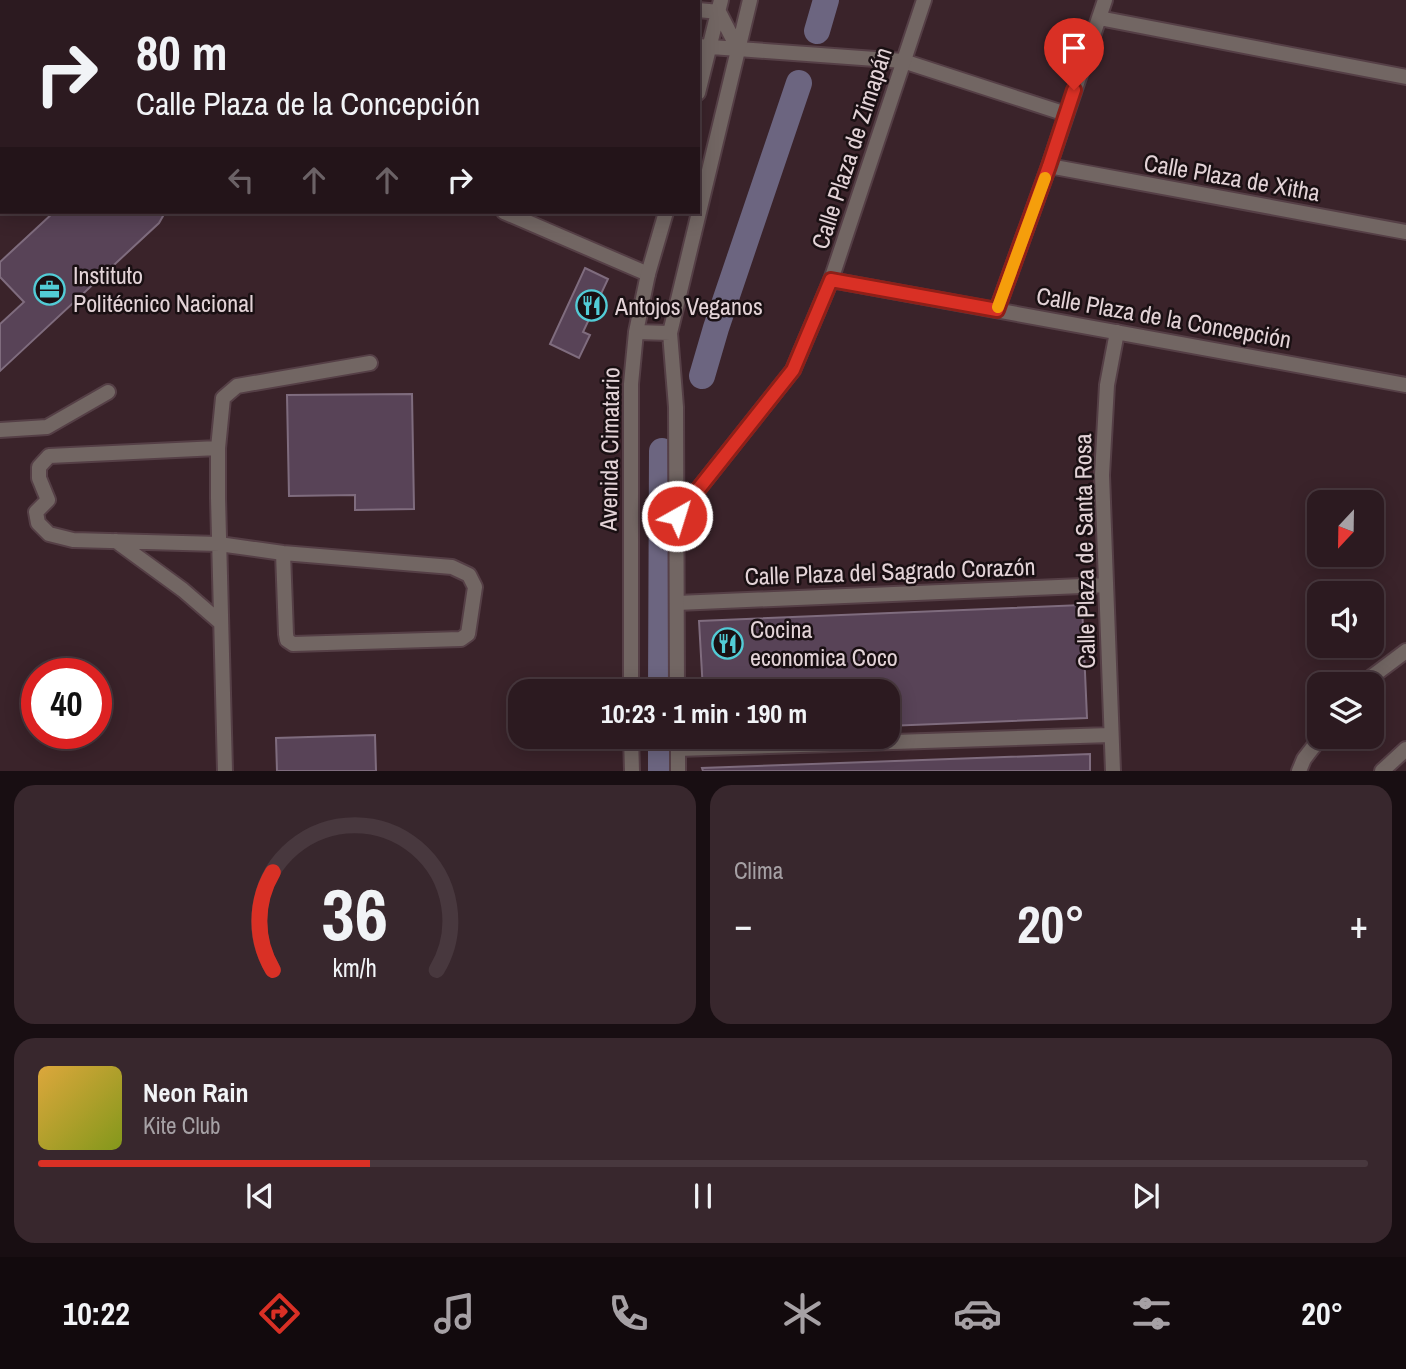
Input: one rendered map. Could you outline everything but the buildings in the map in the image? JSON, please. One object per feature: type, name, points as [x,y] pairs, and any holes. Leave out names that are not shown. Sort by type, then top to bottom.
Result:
[{"type":"street","points":[[700,208],[750,0]]},
{"type":"street","name":"Calle Plaza de Zimapán","points":[[677,516],[793,370],[831,280],[924,0]]},
{"type":"street","points":[[997,310],[1105,0]]},
{"type":"street","points":[[720,6],[738,49]]},
{"type":"street","points":[[700,10],[720,6]]},
{"type":"street","points":[[700,80],[705,47],[720,6]]},
{"type":"street","points":[[1099,18],[1406,77]]},
{"type":"street","points":[[705,47],[903,61],[1066,114]]},
{"type":"street","name":"Calle Plaza de Xitha","points":[[1049,166],[1406,232]]},
{"type":"street","points":[[509,214],[648,274]]},
{"type":"street","name":"Avenida Cimatario","points":[[631,679],[631,384],[636,332],[648,274],[665,214]]},
{"type":"street","points":[[677,679],[676,407],[670,333],[698,214]]},
{"type":"street","name":"Calle Plaza de la Concepción","points":[[831,280],[1406,385]]},
{"type":"street","points":[[636,332],[670,333]]},
{"type":"street","name":"Calle Plaza de Santa Rosa","points":[[1113,771],[1102,475],[1107,386],[1117,332]]},
{"type":"street","points":[[225,771],[218,448],[223,398],[237,386],[370,363]]},
{"type":"street","points":[[0,430],[47,427],[107,392]]},
{"type":"street","points":[[218,448],[49,456],[39,467],[39,478],[48,500],[36,512],[38,523],[49,534],[73,540],[219,544],[283,553],[452,568],[463,571],[473,580],[475,587],[468,634],[461,639],[293,645],[287,640],[286,634],[283,553]]},
{"type":"street","points":[[116,541],[183,590],[221,623]]},
{"type":"street","name":"Calle Plaza del Sagrado Corazón","points":[[677,603],[1105,585]]},
{"type":"street","points":[[1378,672],[1406,651]]},
{"type":"street","points":[[900,739],[1111,735]]},
{"type":"street","points":[[631,749],[632,771]]},
{"type":"street","points":[[678,749],[678,771]]},
{"type":"street","points":[[1299,771],[1312,749]]},
{"type":"street","points":[[1382,771],[1406,749]]},
{"type":"waterway","points":[[817,31],[826,0]]},
{"type":"waterway","points":[[702,376],[799,83]]},
{"type":"waterway","points":[[661,679],[662,451]]},
{"type":"waterway","points":[[661,749],[661,771]]},
{"type":"slow traffic","points":[[998,307],[1045,178]]},
{"type":"place","name":"Instituto Politécnico Nacional","points":[[50,289]]},
{"type":"place","name":"Antojos Veganos","points":[[592,306]]},
{"type":"place","name":"Cocina economica Coco","points":[[727,643]]},
{"type":"route","points":[[677,516],[793,370],[831,280],[997,310],[1074,90]]}]
